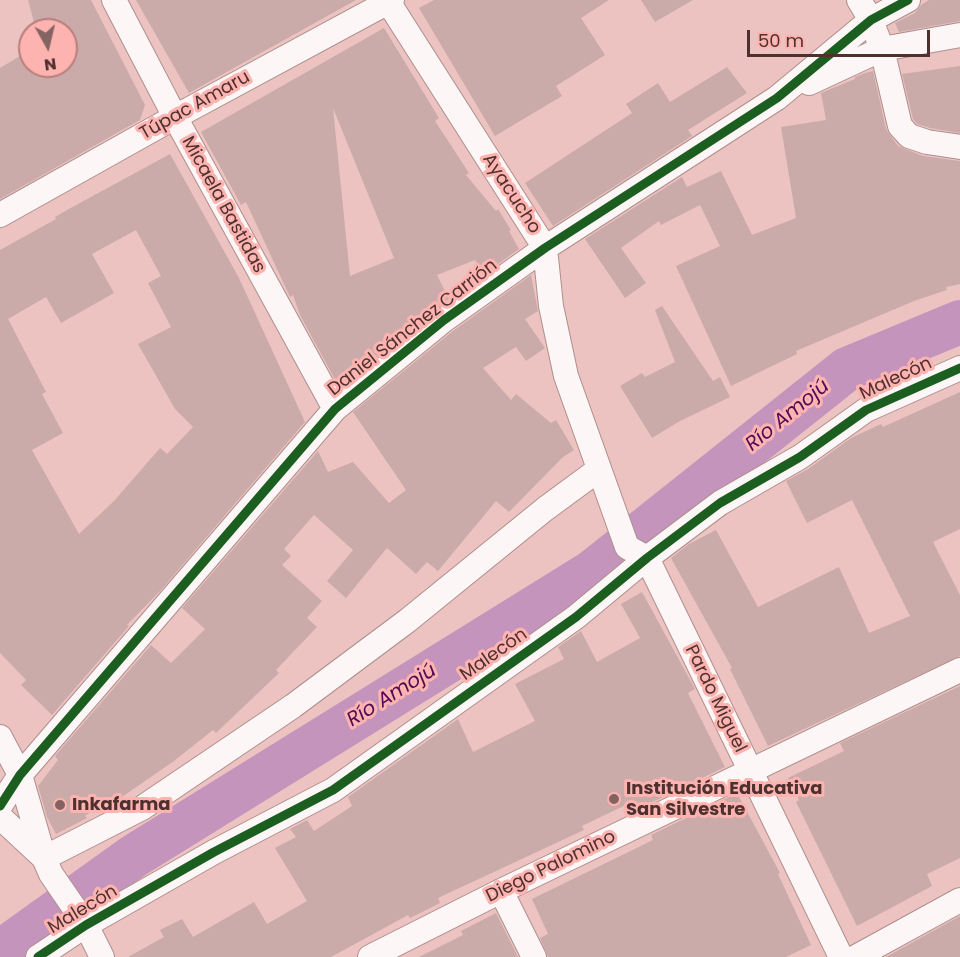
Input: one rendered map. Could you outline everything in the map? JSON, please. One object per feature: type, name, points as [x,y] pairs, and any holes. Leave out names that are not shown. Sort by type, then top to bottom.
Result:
[{"type":"street","name":"Micaela Bastidas","points":[[114,0],[175,117],[335,409]]},
{"type":"street","name":"Daniel Sánchez Carrión","points":[[0,806],[20,775],[335,409],[444,320],[545,248],[777,98],[865,10],[908,0]]},
{"type":"street","name":"Túpac Amaru","points":[[0,215],[389,1]]},
{"type":"street","name":"Ayacucho","points":[[389,1],[545,248],[551,306],[566,376],[600,475]]},
{"type":"street","points":[[865,10],[882,49],[900,126],[909,136],[927,142],[960,147]]},
{"type":"street","points":[[777,98],[882,49],[960,35]]},
{"type":"street","name":"Malecón","points":[[38,957],[82,920],[333,790],[576,617],[637,553],[800,457],[866,410],[960,368]]},
{"type":"street","points":[[47,866],[142,808],[293,706],[407,621],[544,509],[600,475]]},
{"type":"street","name":"Pardo Miguel","points":[[600,475],[841,957]]},
{"type":"street","name":"Diego Palomino","points":[[370,957],[501,891],[960,670]]},
{"type":"street","points":[[0,737],[20,775],[47,866]]},
{"type":"street","points":[[0,817],[47,866],[82,920],[102,957]]},
{"type":"street","points":[[501,891],[534,957]]},
{"type":"street","points":[[856,957],[960,900]]},
{"type":"building","points":[[28,0],[91,0],[145,105],[140,120],[0,199],[0,68],[18,57],[18,78],[78,78],[78,18],[33,18]]},
{"type":"building","points":[[136,0],[356,0],[189,93]]},
{"type":"building","points":[[434,0],[609,0],[581,18],[605,55],[556,86],[562,96],[495,136],[419,8]]},
{"type":"building","points":[[641,0],[693,0],[655,22]]},
{"type":"building","points":[[929,0],[960,0],[960,21],[899,32],[895,23],[915,13]]},
{"type":"building","points":[[384,28],[439,118],[435,121],[469,173],[466,175],[496,211],[498,209],[519,249],[484,274],[475,260],[437,275],[449,299],[339,387],[300,315],[293,295],[290,297],[246,202],[241,205],[201,132]],"holes":[[[333,108],[394,258],[350,276]]]},
{"type":"building","points":[[960,66],[960,133],[917,124],[913,119],[902,74]]},
{"type":"building","points":[[727,67],[747,93],[688,130],[692,136],[553,226],[525,183],[632,113],[626,104],[658,83],[670,102]]},
{"type":"building","points":[[873,71],[886,129],[898,146],[923,156],[960,161],[960,284],[946,287],[947,290],[914,301],[796,351],[797,354],[731,386],[676,266],[720,246],[700,205],[661,225],[659,221],[621,248],[646,283],[625,298],[585,239],[682,177],[687,187],[721,171],[752,235],[796,218],[781,127],[826,120],[821,93]]},
{"type":"building","points":[[170,154],[239,278],[305,422],[161,590],[127,625],[129,626],[52,715],[21,685],[26,680],[0,653],[0,250]],"holes":[[[136,230],[161,276],[148,283],[171,327],[138,344],[175,409],[193,427],[167,454],[160,448],[114,501],[79,534],[32,450],[63,433],[42,394],[46,392],[8,319],[46,297],[61,323],[114,293],[92,254]]]},
{"type":"building","points":[[531,275],[538,311],[525,319],[545,348],[526,361],[516,347],[483,368],[511,400],[516,394],[551,423],[556,420],[574,450],[563,457],[509,512],[496,501],[438,571],[427,562],[416,574],[387,548],[346,598],[327,581],[353,550],[314,515],[284,549],[291,556],[282,565],[322,601],[307,618],[317,627],[276,670],[279,673],[216,733],[213,730],[174,761],[119,799],[116,794],[85,816],[87,818],[56,834],[47,817],[38,786],[58,760],[55,756],[151,645],[171,663],[205,629],[182,608],[318,451],[328,472],[353,462],[389,503],[406,490],[353,412],[453,331]]},
{"type":"building","points":[[662,306],[713,381],[720,377],[730,397],[680,421],[652,438],[620,386],[642,373],[645,377],[675,362],[655,310]]},
{"type":"building","points":[[960,392],[960,529],[933,542],[960,595],[960,656],[768,746],[730,669],[732,668],[671,558],[689,544],[716,530],[758,607],[839,567],[869,633],[910,616],[852,500],[807,523],[786,481],[808,469],[851,438],[881,424],[883,427]]},
{"type":"building","points":[[642,592],[695,689],[688,693],[725,767],[638,809],[634,801],[582,826],[584,830],[438,898],[440,903],[410,918],[408,915],[331,957],[128,957],[164,937],[160,930],[182,919],[193,937],[254,902],[267,924],[307,901],[275,848],[296,837],[290,829],[307,820],[314,831],[352,806],[348,797],[458,719],[473,752],[535,721],[515,684],[564,659],[558,647],[581,631],[597,662],[640,638],[621,604]]},
{"type":"building","points":[[960,686],[960,858],[927,874],[932,886],[857,926],[796,802],[799,800],[788,778],[844,751],[840,743]]},
{"type":"building","points":[[737,793],[780,873],[778,874],[811,945],[786,957],[548,957],[540,938],[548,934],[532,899],[653,840],[651,835]]},
{"type":"building","points":[[496,913],[518,957],[419,957],[463,935],[461,931]]},
{"type":"building","points":[[960,916],[960,957],[886,957]]},
{"type":"waterway","name":"Río Amojú","points":[[0,952],[134,856],[592,572],[847,369],[960,322]]},
{"type":"cycle path","points":[[0,806],[20,775],[335,409],[444,320],[545,248],[777,98],[871,20],[908,0]]},
{"type":"cycle path","points":[[38,957],[86,925],[214,852],[333,790],[576,617],[647,558],[720,503],[800,457],[866,410],[960,368]]},
{"type":"place","name":"Institución Educativa San Silvestre","points":[[614,799]]},
{"type":"place","name":"Inkafarma","points":[[60,805]]}]
